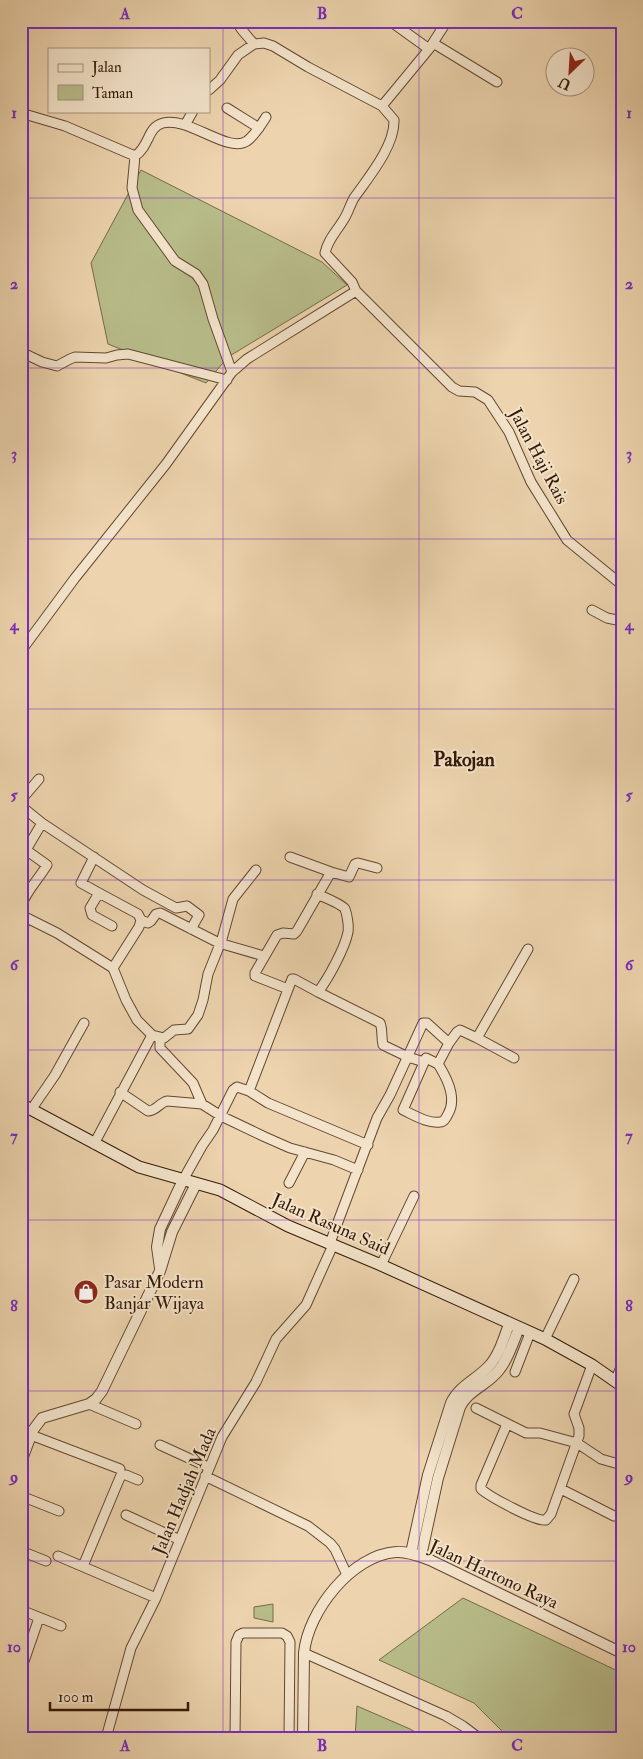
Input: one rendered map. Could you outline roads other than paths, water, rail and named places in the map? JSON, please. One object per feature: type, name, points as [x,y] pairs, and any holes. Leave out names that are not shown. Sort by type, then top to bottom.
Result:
[{"type":"main road","name":"Jalan Rasuna Said","points":[[26,1107],[140,1167],[220,1190],[276,1220],[530,1332],[592,1365],[618,1383]]},
{"type":"street","points":[[236,21],[254,44]]},
{"type":"street","points":[[390,21],[497,82]]},
{"type":"street","points":[[210,89],[220,80],[238,55],[254,44],[264,42],[382,106],[431,46],[447,21]]},
{"type":"street","name":"Jalan Haji Rais","points":[[382,106],[394,120],[391,137],[379,165],[353,200],[344,219],[327,244],[325,252],[352,282],[356,291],[452,387],[459,391],[475,392],[488,400],[509,432],[531,482],[567,540],[622,586]]},
{"type":"street","points":[[227,108],[259,128]]},
{"type":"street","points":[[185,124],[192,112]]},
{"type":"street","points":[[21,113],[65,126],[135,156]]},
{"type":"street","points":[[232,372],[203,284],[196,274],[175,261],[138,210],[132,188],[135,156],[142,150],[156,126],[166,122],[180,122],[234,144],[248,140],[266,117]]},
{"type":"street","points":[[21,651],[74,578],[166,464],[232,372],[247,359],[356,291]]},
{"type":"street","points":[[24,357],[51,366],[57,366],[75,358],[106,358],[128,354],[227,380]]},
{"type":"street","points":[[592,610],[607,618],[622,621]]},
{"type":"street","points":[[622,705],[622,714]]},
{"type":"street","points":[[21,800],[39,779]]},
{"type":"street","points":[[21,806],[42,823],[143,890],[176,908],[184,906],[193,909],[199,915],[191,929]]},
{"type":"street","points":[[21,906],[27,891],[34,885],[47,865],[26,850],[42,823]]},
{"type":"street","points":[[94,857],[80,882],[138,914],[141,920],[139,927],[113,968]]},
{"type":"street","points":[[290,857],[349,877],[354,864],[358,863],[377,868]]},
{"type":"street","points":[[156,1037],[166,1036],[174,1030],[185,1030],[191,1027],[198,1015],[203,1000],[208,974],[222,940],[233,899],[256,870]]},
{"type":"street","points":[[288,989],[255,976],[255,973],[277,934],[294,934],[297,931],[331,872]]},
{"type":"street","points":[[99,893],[90,908],[90,912],[112,926]]},
{"type":"street","points":[[317,894],[345,910],[348,924],[346,937],[335,964],[318,992]]},
{"type":"street","points":[[141,920],[149,922],[159,913],[219,944],[264,956]]},
{"type":"street","points":[[21,917],[24,925],[21,931]]},
{"type":"street","points":[[21,917],[57,933],[113,968],[126,1000],[137,1020],[156,1037],[160,1048],[193,1083],[202,1104]]},
{"type":"street","points":[[477,1038],[528,949]]},
{"type":"street","points":[[249,1091],[293,978],[380,1023],[382,1028],[380,1034],[384,1045],[408,1057],[424,1062]]},
{"type":"street","points":[[26,1107],[55,1075],[84,1023]]},
{"type":"street","name":"Jalan Hadjah Mada","points":[[106,1738],[131,1648],[156,1598],[222,1437],[256,1382],[276,1339],[306,1305],[331,1244],[377,1118],[424,1023],[427,1023],[449,1043]]},
{"type":"street","points":[[438,1064],[449,1043],[460,1030],[514,1058]]},
{"type":"street","points":[[94,1144],[120,1092],[156,1037]]},
{"type":"street","points":[[427,1058],[438,1064],[452,1093],[451,1110],[444,1120],[439,1122],[425,1120],[403,1110],[427,1058]]},
{"type":"street","points":[[160,1271],[157,1247],[167,1213],[183,1180],[221,1116],[233,1090],[240,1088],[249,1091],[268,1103],[368,1145]]},
{"type":"street","points":[[120,1092],[145,1110],[151,1111],[167,1101],[202,1104],[221,1116],[265,1137],[358,1170]]},
{"type":"street","points":[[289,1183],[305,1152]]},
{"type":"street","points":[[21,1462],[38,1421],[42,1418],[89,1404],[102,1391],[160,1271],[178,1218],[196,1184]]},
{"type":"street","points":[[381,1265],[414,1196]]},
{"type":"street","points":[[167,1213],[178,1218]]},
{"type":"street","points":[[545,1339],[574,1279]]},
{"type":"street","points":[[416,1555],[460,1407],[463,1400],[469,1394],[499,1370],[509,1353],[514,1326]]},
{"type":"street","points":[[515,1372],[530,1332]]},
{"type":"street","points":[[507,1424],[481,1489],[509,1506],[543,1521],[551,1514],[577,1443],[579,1428],[574,1417],[575,1411],[592,1365]]},
{"type":"street","points":[[618,1383],[622,1365]]},
{"type":"street","points":[[89,1404],[136,1424]]},
{"type":"street","points":[[476,1408],[529,1434],[540,1433],[577,1443],[600,1459],[622,1465]]},
{"type":"street","points":[[31,1435],[120,1470]]},
{"type":"street","points":[[160,1445],[308,1526],[335,1549],[347,1575]]},
{"type":"street","points":[[83,1566],[122,1475],[126,1474],[138,1480]]},
{"type":"street","points":[[561,1489],[614,1516]]},
{"type":"street","points":[[21,1496],[59,1510]]},
{"type":"street","points":[[126,1515],[180,1540]]},
{"type":"street","points":[[21,1551],[46,1561]]},
{"type":"street","name":"Jalan Hartono Raya","points":[[303,1738],[305,1639],[324,1603],[347,1575],[374,1558],[398,1552],[416,1555],[622,1653]]},
{"type":"street","points":[[58,1556],[156,1598]]},
{"type":"street","points":[[21,1610],[61,1626]]},
{"type":"street","points":[[21,1670],[39,1618]]},
{"type":"street","points":[[235,1738],[237,1638],[243,1633],[282,1633],[287,1636],[290,1642],[289,1738]]},
{"type":"street","points":[[304,1653],[446,1716],[479,1738]]},
{"type":"place","name":"Pasar Modern Banjar Wijaya","points":[[86,1292]]},
{"type":"district","name":"Pakojan","points":[[464,759]]}]
